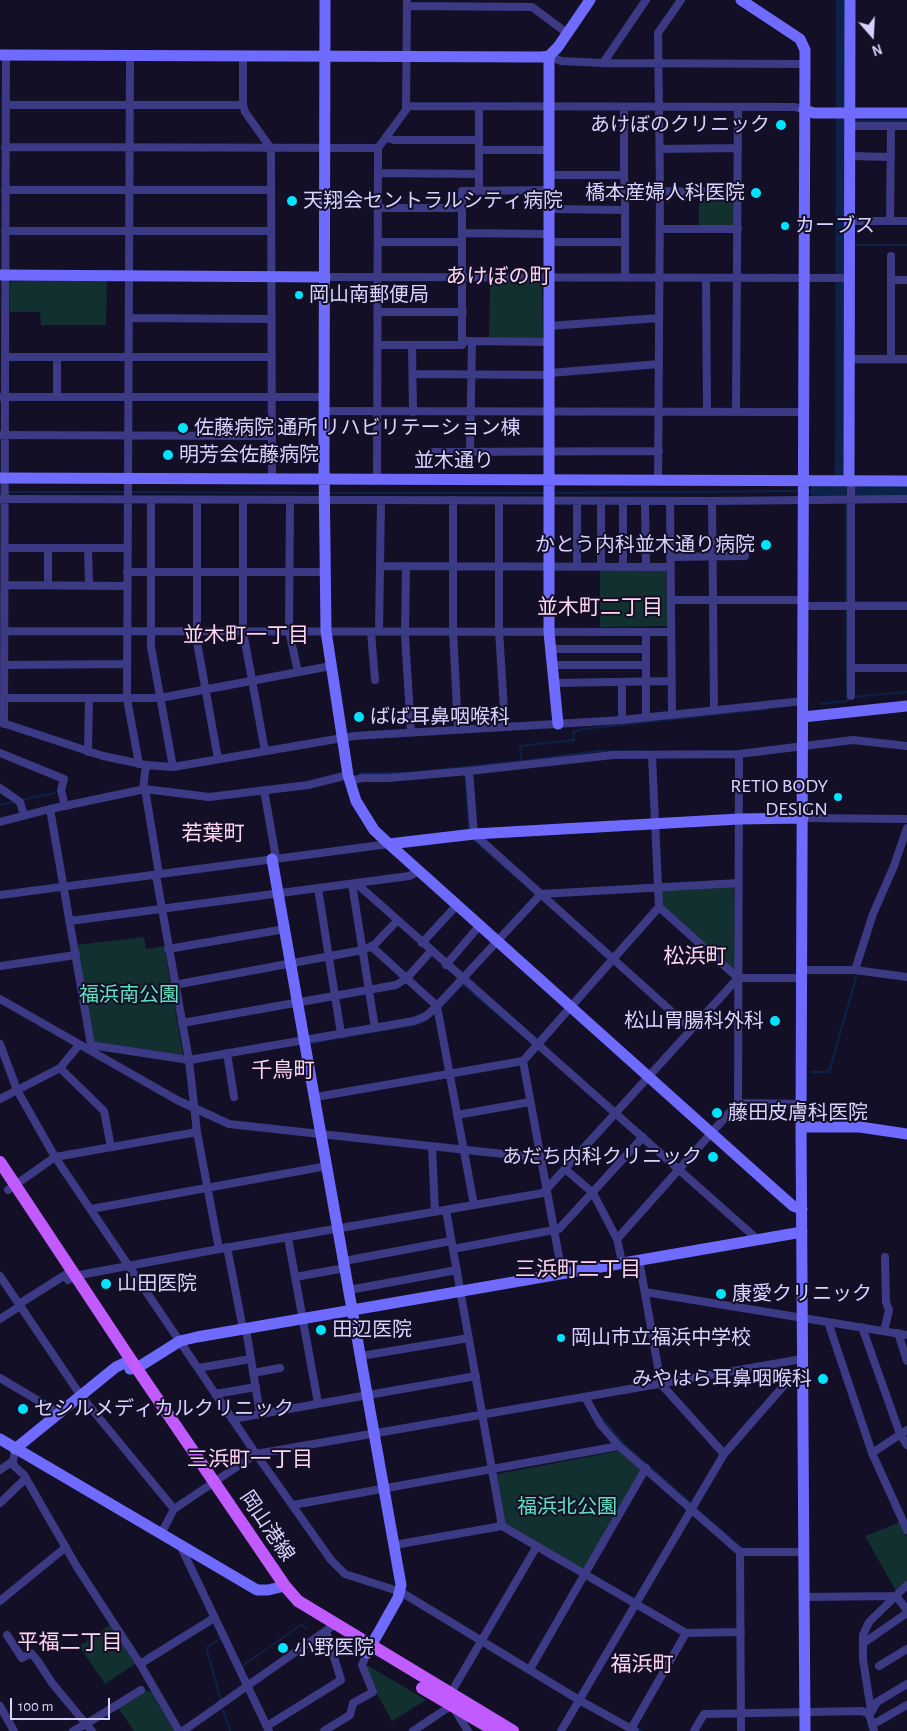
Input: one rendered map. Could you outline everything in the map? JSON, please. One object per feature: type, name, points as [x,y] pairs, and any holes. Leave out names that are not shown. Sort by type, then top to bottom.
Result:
[{"type":"main road","name":"岡山港線","points":[[0,1162],[11,1188],[69,1276],[282,1587],[329,1628],[369,1650],[495,1731]]},
{"type":"main road","name":"岡山港線","points":[[0,1177],[11,1188]]},
{"type":"main road","name":"岡山港線","points":[[450,1701],[513,1731]]},
{"type":"street","points":[[325,0],[324,492],[326,631],[349,778],[364,816],[389,844],[793,1206],[802,1209]]},
{"type":"street","points":[[558,724],[549,632],[549,56],[590,0]]},
{"type":"street","points":[[603,63],[646,0]]},
{"type":"street","points":[[658,480],[660,63],[658,33],[681,0]]},
{"type":"street","points":[[741,0],[800,39],[804,46],[805,64],[802,974],[802,1375],[805,1731]]},
{"type":"street","points":[[850,0],[845,113],[850,126],[849,221],[844,278],[849,360],[851,696]]},
{"type":"street","points":[[377,479],[378,148],[387,138],[406,106],[407,3],[534,3],[567,33]]},
{"type":"street","points":[[803,701],[622,720],[411,732],[342,738],[173,767],[142,764],[88,752],[2,723],[5,698],[6,585],[3,397],[6,357],[3,275],[6,105],[3,56],[549,56],[561,60],[603,63],[805,64]]},
{"type":"street","points":[[130,56],[128,699],[142,764],[168,949],[189,1060],[196,1109],[197,1132],[207,1188],[244,1329],[260,1414]]},
{"type":"street","points":[[243,56],[243,105],[245,112],[270,147],[272,480]]},
{"type":"street","points":[[6,105],[243,105]]},
{"type":"street","points":[[406,106],[738,106],[795,107],[814,114],[907,113]]},
{"type":"street","points":[[479,106],[479,190]]},
{"type":"street","points":[[736,412],[738,106]]},
{"type":"street","points":[[624,107],[624,278]]},
{"type":"street","points":[[850,126],[907,126]]},
{"type":"street","points":[[890,221],[891,126]]},
{"type":"street","points":[[387,138],[394,140],[479,140]]},
{"type":"street","points":[[6,147],[378,148]]},
{"type":"street","points":[[660,149],[738,148]]},
{"type":"street","points":[[479,150],[549,150]]},
{"type":"street","points":[[850,156],[891,157]]},
{"type":"street","points":[[378,173],[479,174]]},
{"type":"street","points":[[549,175],[624,175]]},
{"type":"street","points":[[6,190],[271,190]]},
{"type":"street","points":[[462,342],[462,191],[549,190]]},
{"type":"street","points":[[625,192],[738,192]]},
{"type":"street","points":[[378,208],[462,208]]},
{"type":"street","points":[[549,209],[625,210]]},
{"type":"street","points":[[849,221],[907,221]]},
{"type":"street","points":[[660,229],[738,229]]},
{"type":"street","points":[[5,231],[270,231]]},
{"type":"street","points":[[462,233],[625,242]]},
{"type":"street","points":[[378,242],[462,242]]},
{"type":"street","points":[[891,359],[892,256]]},
{"type":"street","points":[[3,275],[378,278],[844,278]]},
{"type":"street","points":[[706,278],[707,412]]},
{"type":"street","points":[[892,280],[907,280]]},
{"type":"street","points":[[378,312],[463,312]]},
{"type":"street","points":[[130,318],[271,319]]},
{"type":"street","points":[[550,326],[660,318]]},
{"type":"street","points":[[378,345],[462,345],[462,342],[472,341],[550,342]]},
{"type":"street","points":[[470,452],[472,341]]},
{"type":"street","points":[[412,345],[414,412]]},
{"type":"street","points":[[6,357],[271,357]]},
{"type":"street","points":[[57,357],[57,397]]},
{"type":"street","points":[[849,360],[907,359]]},
{"type":"street","points":[[413,374],[550,374],[660,364]]},
{"type":"street","points":[[3,397],[324,396]]},
{"type":"street","points":[[324,411],[803,412]]},
{"type":"street","points":[[3,435],[271,436]]},
{"type":"street","points":[[433,452],[659,451]]},
{"type":"street","name":"並木通り","points":[[4,481],[128,491],[272,480],[324,492],[377,479],[550,491],[658,480],[803,491],[851,483],[907,481]]},
{"type":"street","points":[[4,498],[128,491],[151,500],[290,500],[324,492],[381,500],[499,500],[550,491],[577,501],[712,501],[803,491],[849,499],[907,500]]},
{"type":"street","points":[[151,500],[150,631],[173,767]]},
{"type":"street","points":[[197,500],[196,631],[218,759]]},
{"type":"street","points":[[243,500],[243,631],[264,751]]},
{"type":"street","points":[[290,500],[289,631],[298,672]]},
{"type":"street","points":[[375,680],[375,632],[380,566],[381,500]]},
{"type":"street","points":[[453,500],[453,631],[458,729]]},
{"type":"street","points":[[499,500],[499,631],[505,726]]},
{"type":"street","points":[[577,501],[577,567]]},
{"type":"street","points":[[601,501],[601,567]]},
{"type":"street","points":[[623,501],[623,567]]},
{"type":"street","points":[[646,501],[646,567]]},
{"type":"street","points":[[670,501],[672,715]]},
{"type":"street","points":[[712,501],[714,710]]},
{"type":"street","points":[[6,548],[128,548]]},
{"type":"street","points":[[48,548],[48,585]]},
{"type":"street","points":[[88,548],[88,585]]},
{"type":"street","points":[[670,557],[745,556]]},
{"type":"street","points":[[380,566],[670,567]]},
{"type":"street","points":[[406,566],[406,632],[411,732]]},
{"type":"street","points":[[127,572],[325,572]]},
{"type":"street","points":[[6,585],[127,586]]},
{"type":"street","points":[[671,600],[907,606]]},
{"type":"street","points":[[5,631],[671,632]]},
{"type":"street","points":[[606,632],[606,649]]},
{"type":"street","points":[[646,632],[646,717]]},
{"type":"street","points":[[551,649],[646,649]]},
{"type":"street","points":[[5,665],[127,664]]},
{"type":"street","points":[[552,665],[646,665]]},
{"type":"street","points":[[5,698],[160,698],[331,666]]},
{"type":"street","points":[[851,668],[907,668]]},
{"type":"street","points":[[554,683],[671,681]]},
{"type":"street","points":[[622,682],[622,720]]},
{"type":"street","points":[[88,752],[89,698]]},
{"type":"street","points":[[803,717],[907,706]]},
{"type":"street","points":[[0,822],[50,809],[144,789],[209,797],[349,778],[388,778],[470,771],[612,755],[739,754],[854,740],[907,746]]},
{"type":"street","points":[[0,753],[64,779],[61,790],[65,806]]},
{"type":"street","points":[[617,1238],[738,1103],[739,754]]},
{"type":"street","points":[[316,1097],[523,1061],[659,907],[652,756]]},
{"type":"street","points":[[470,771],[474,834],[691,1029]]},
{"type":"street","points":[[0,788],[18,801],[24,815]]},
{"type":"street","points":[[264,790],[285,929],[316,1097],[401,1592],[362,1665],[373,1692],[353,1703],[350,1715],[324,1731]]},
{"type":"street","points":[[50,809],[76,955],[90,1048]]},
{"type":"street","points":[[0,895],[474,834],[739,818],[907,819]]},
{"type":"street","points":[[855,970],[873,914],[894,866],[907,828]]},
{"type":"street","points":[[70,921],[354,884],[409,876],[420,871]]},
{"type":"street","points":[[0,999],[79,1045],[90,1048],[189,1060],[228,1056],[305,1039],[420,1019],[437,1006],[541,894],[738,883]]},
{"type":"street","points":[[354,884],[536,1046],[644,1137],[757,1239]]},
{"type":"street","points":[[354,884],[375,1028]]},
{"type":"street","points":[[318,888],[341,1034]]},
{"type":"street","points":[[422,943],[457,905]]},
{"type":"street","points":[[659,907],[738,978]]},
{"type":"street","points":[[174,986],[363,950],[371,946],[397,921]]},
{"type":"street","points":[[446,965],[480,925]]},
{"type":"street","points":[[168,949],[285,929]]},
{"type":"street","points":[[371,946],[437,1006],[474,1205]]},
{"type":"street","points":[[182,1022],[396,985],[407,978],[431,951]]},
{"type":"street","points":[[0,966],[76,955]]},
{"type":"street","points":[[0,1319],[69,1276],[474,1205],[548,1188],[738,978],[855,970],[907,977]]},
{"type":"street","points":[[0,1044],[17,1090],[55,1157],[256,1454],[331,1560],[345,1574],[401,1592],[530,1669],[578,1701],[633,1730],[685,1635]]},
{"type":"street","points":[[0,1098],[60,1068],[79,1045]]},
{"type":"street","points":[[90,1048],[196,1109],[230,1124],[540,1158]]},
{"type":"street","points":[[228,1056],[234,1097]]},
{"type":"street","points":[[523,1061],[540,1158],[557,1230],[562,1273]]},
{"type":"street","points":[[60,1068],[104,1111],[111,1147]]},
{"type":"street","points":[[457,1115],[530,1102]]},
{"type":"street","points":[[738,1103],[802,1104]]},
{"type":"street","points":[[802,1127],[860,1127],[907,1134]]},
{"type":"street","points":[[11,1188],[55,1157],[197,1132]]},
{"type":"street","points":[[295,1277],[344,1264],[452,1245],[557,1230],[644,1137]]},
{"type":"street","points":[[432,1147],[435,1212]]},
{"type":"street","points":[[90,1209],[327,1166]]},
{"type":"street","points":[[565,1169],[593,1193],[617,1238],[622,1262]]},
{"type":"street","points":[[446,1210],[476,1376],[500,1526]]},
{"type":"street","points":[[0,1470],[15,1453],[59,1413],[81,1396],[130,1365],[180,1341],[622,1262],[802,1232]]},
{"type":"street","points":[[288,1238],[318,1403]]},
{"type":"street","points":[[884,1331],[889,1310],[886,1302],[885,1257]]},
{"type":"street","points":[[639,1260],[661,1384],[724,1454]]},
{"type":"street","points":[[349,1290],[457,1270]]},
{"type":"street","points":[[0,1276],[81,1396],[174,1509]]},
{"type":"street","points":[[645,1292],[907,1335]]},
{"type":"street","points":[[828,1322],[872,1452],[907,1530]]},
{"type":"street","points":[[862,1327],[907,1445]]},
{"type":"street","points":[[898,1333],[907,1361]]},
{"type":"street","points":[[361,1356],[469,1338]]},
{"type":"street","points":[[198,1368],[251,1359]]},
{"type":"street","points":[[162,1532],[174,1509],[256,1454],[374,1433],[483,1417],[802,1359]]},
{"type":"street","points":[[253,1373],[280,1368]]},
{"type":"street","points":[[561,1731],[724,1454],[793,1376],[802,1375]]},
{"type":"street","points":[[232,1419],[476,1376]]},
{"type":"street","points":[[0,1378],[59,1413]]},
{"type":"street","points":[[215,1394],[256,1387]]},
{"type":"street","points":[[586,1399],[600,1424],[619,1446],[693,1507],[742,1552],[804,1552]]},
{"type":"street","points":[[872,1452],[903,1432]]},
{"type":"street","points":[[0,1440],[15,1453],[162,1532],[257,1590],[282,1587]]},
{"type":"street","points":[[293,1505],[619,1446]]},
{"type":"street","points":[[15,1453],[14,1466],[26,1478],[179,1731]]},
{"type":"street","points":[[530,1669],[646,1468]]},
{"type":"street","points":[[0,1503],[26,1478]]},
{"type":"street","points":[[394,1545],[500,1526],[685,1635],[741,1632]]},
{"type":"street","points":[[179,1543],[214,1618],[224,1637],[248,1686],[269,1727],[341,1680],[329,1628],[248,1686],[183,1731]]},
{"type":"street","points":[[0,1601],[66,1547]]},
{"type":"street","points":[[413,1731],[446,1709],[535,1548]]},
{"type":"street","points":[[741,1731],[742,1552]]},
{"type":"street","points":[[907,1585],[898,1597],[870,1622],[862,1639],[862,1659],[870,1712],[875,1725],[907,1705]]},
{"type":"street","points":[[804,1597],[898,1597]]},
{"type":"street","points":[[866,1642],[907,1612],[898,1597]]},
{"type":"street","points":[[140,1664],[214,1618]]},
{"type":"street","points":[[7,1635],[22,1658],[31,1653],[52,1683],[92,1731]]},
{"type":"street","points":[[879,1666],[907,1649]]},
{"type":"street","points":[[870,1712],[877,1702],[907,1684]]},
{"type":"street","points":[[73,1731],[141,1690]]},
{"type":"street","points":[[450,1701],[468,1731]]},
{"type":"street","points":[[0,1706],[14,1731]]},
{"type":"street","points":[[694,1731],[704,1714],[805,1711],[870,1712]]},
{"type":"green space","points":[[699,193],[732,193],[735,197],[735,223],[732,227],[699,227]]},
{"type":"green space","points":[[13,281],[107,281],[106,325],[41,325],[40,312],[10,312],[10,283]]},
{"type":"green space","points":[[490,281],[542,281],[543,337],[541,339],[489,339]]},
{"type":"green space","points":[[600,570],[666,570],[668,626],[600,627]]},
{"type":"green space","points":[[734,885],[735,970],[733,970],[663,907],[661,891],[663,889]]},
{"type":"green space","name":"福浜南公園","points":[[144,937],[146,949],[164,946],[183,1055],[93,1041],[77,945]]},
{"type":"green space","name":"福浜北公園","points":[[619,1451],[643,1468],[584,1571],[505,1524],[497,1474]]},
{"type":"green space","points":[[900,1522],[907,1537],[907,1581],[896,1591],[865,1536]]},
{"type":"green space","points":[[110,1625],[135,1664],[105,1684],[79,1646]]},
{"type":"green space","points":[[367,1665],[426,1700],[392,1721],[376,1692],[366,1667]]},
{"type":"green space","points":[[144,1690],[152,1692],[174,1731],[134,1731],[116,1705]]},
{"type":"waterway","points":[[841,477],[842,0]]},
{"type":"waterway","points":[[855,121],[907,121]]},
{"type":"waterway","points":[[856,245],[907,245]]},
{"type":"waterway","points":[[856,363],[907,363]]},
{"type":"waterway","points":[[553,493],[798,491]]},
{"type":"waterway","points":[[808,491],[816,491]]},
{"type":"waterway","points":[[816,491],[907,491]]},
{"type":"waterway","points":[[846,491],[846,498]]},
{"type":"waterway","points":[[8,492],[126,492]]},
{"type":"waterway","points":[[131,492],[321,493]]},
{"type":"waterway","points":[[328,493],[546,493]]},
{"type":"waterway","points":[[846,503],[846,603]]},
{"type":"waterway","points":[[854,602],[907,602]]},
{"type":"waterway","points":[[846,608],[847,698]]},
{"type":"waterway","points":[[852,697],[907,692]]},
{"type":"waterway","points":[[820,704],[847,701],[847,698]]},
{"type":"waterway","points":[[360,773],[407,773],[522,761],[520,746],[574,740],[573,732],[583,729],[767,709]]},
{"type":"waterway","points":[[523,761],[597,751],[643,751]]},
{"type":"waterway","points":[[465,774],[469,829]]},
{"type":"waterway","points":[[21,800],[55,793]]},
{"type":"waterway","points":[[0,805],[14,802]]},
{"type":"waterway","points":[[473,839],[536,895]]},
{"type":"waterway","points":[[812,1072],[829,1072],[857,974]]},
{"type":"waterway","points":[[462,984],[514,1028]]},
{"type":"waterway","points":[[442,1006],[462,985]]},
{"type":"waterway","points":[[311,1043],[414,1025],[423,1022],[436,1013]]},
{"type":"waterway","points":[[194,1063],[226,1057]]},
{"type":"waterway","points":[[550,1193],[557,1227]]},
{"type":"waterway","points":[[600,1416],[623,1443],[692,1504]]},
{"type":"waterway","points":[[695,1508],[743,1549]]},
{"type":"waterway","points":[[242,1666],[301,1625],[306,1628]]},
{"type":"waterway","points":[[221,1701],[207,1650],[208,1646],[222,1638]]},
{"type":"waterway","points":[[223,1710],[230,1731]]},
{"type":"waterway","points":[[636,1727],[642,1731]]},
{"type":"place","name":"あけぼのクリニック","points":[[781,125]]},
{"type":"place","name":"橋本産婦人科医院","points":[[756,193]]},
{"type":"place","name":"天翔会セントラルシティ病院","points":[[292,201]]},
{"type":"place","name":"カーブス","points":[[785,226]]},
{"type":"place","name":"岡山南郵便局","points":[[299,295]]},
{"type":"place","name":"佐藤病院 通所 リハビリテーション棟","points":[[183,428]]},
{"type":"place","name":"明芳会佐藤病院","points":[[168,455]]},
{"type":"place","name":"かとう内科並木通り病院","points":[[766,545]]},
{"type":"place","name":"ばば耳鼻咽喉科","points":[[359,717]]},
{"type":"place","name":"RETIO BODY DESIGN","points":[[838,797]]},
{"type":"place","name":"松山胃腸科外科","points":[[775,1021]]},
{"type":"place","name":"藤田皮膚科医院","points":[[717,1113]]},
{"type":"place","name":"あだち内科クリニック","points":[[713,1157]]},
{"type":"place","name":"山田医院","points":[[106,1284]]},
{"type":"place","name":"康愛クリニック","points":[[721,1294]]},
{"type":"place","name":"田辺医院","points":[[321,1330]]},
{"type":"place","name":"岡山市立福浜中学校","points":[[561,1338]]},
{"type":"place","name":"みやはら耳鼻咽喉科","points":[[823,1379]]},
{"type":"place","name":"セシルメディカルクリニック","points":[[23,1409]]},
{"type":"place","name":"小野医院","points":[[283,1648]]},
{"type":"district","name":"あけぼの町","points":[[498,277]]},
{"type":"district","name":"並木町二丁目","points":[[600,608]]},
{"type":"district","name":"並木町一丁目","points":[[246,636]]},
{"type":"district","name":"若葉町","points":[[213,834]]},
{"type":"district","name":"松浜町","points":[[695,957]]},
{"type":"district","name":"千鳥町","points":[[283,1071]]},
{"type":"district","name":"三浜町二丁目","points":[[578,1270]]},
{"type":"district","name":"三浜町一丁目","points":[[250,1460]]},
{"type":"district","name":"平福二丁目","points":[[70,1643]]},
{"type":"district","name":"福浜町","points":[[642,1665]]}]
